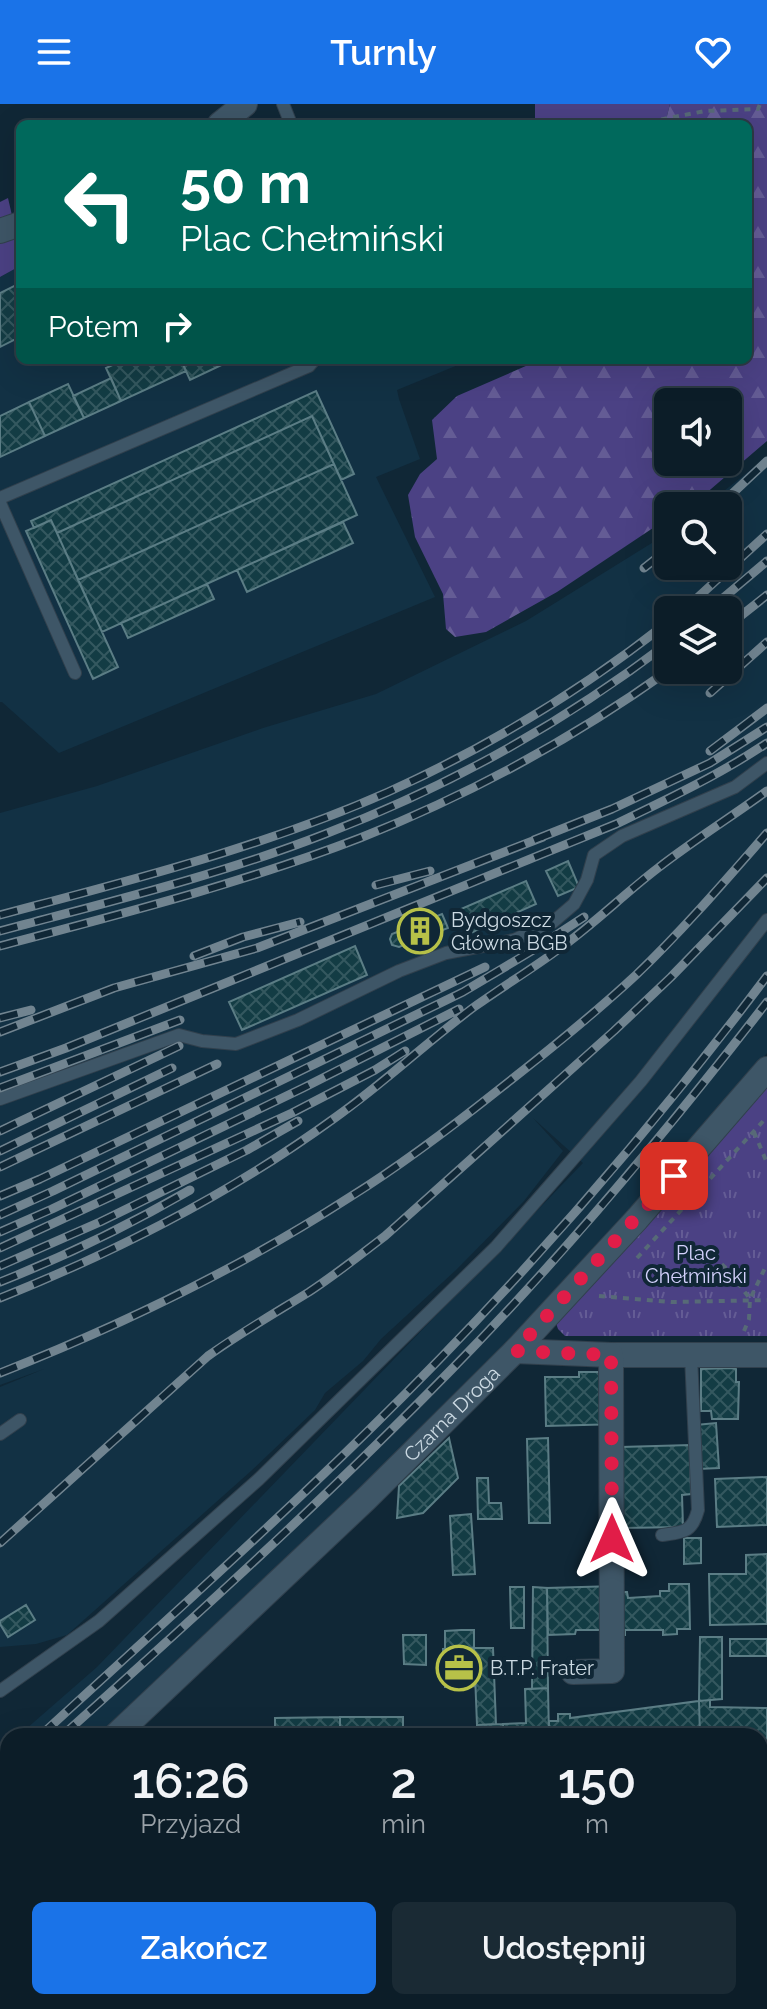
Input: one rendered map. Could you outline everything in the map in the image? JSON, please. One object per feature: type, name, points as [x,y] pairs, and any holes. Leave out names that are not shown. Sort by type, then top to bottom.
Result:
[{"type":"street","points":[[225,120],[245,104]]},
{"type":"street","name":"Czarna Droga","points":[[123,1728],[366,1499],[515,1351],[637,1219],[767,1069]]},
{"type":"street","points":[[515,1351],[611,1355],[767,1355]]},
{"type":"street","points":[[573,1672],[612,1671],[611,1355]]},
{"type":"lane","points":[[75,673],[0,501],[311,364]]},
{"type":"lane","points":[[0,1099],[179,1035],[236,1044],[298,1020],[434,957],[514,940],[553,922],[574,904],[587,880],[594,855],[622,836],[735,787],[767,763]]},
{"type":"lane","points":[[0,1691],[99,1621],[259,1479],[496,1247],[641,1081],[767,920]]},
{"type":"lane","points":[[662,1535],[684,1532],[695,1523],[698,1510],[691,1356]]},
{"type":"lane","points":[[0,1434],[20,1420]]},
{"type":"path","points":[[658,120],[705,111],[758,109],[760,104]]},
{"type":"path","points":[[754,1131],[767,1163]]},
{"type":"path","points":[[713,1256],[750,1299]]},
{"type":"path","points":[[736,1356],[749,1319],[750,1299],[767,1264]]},
{"type":"path","points":[[599,1296],[671,1302],[767,1300]]},
{"type":"shaded area","points":[[16,268],[16,364],[457,364],[397,390],[420,459],[376,477],[435,597],[59,753],[0,702],[0,277]]},
{"type":"shaded area","points":[[767,457],[767,1053],[637,1219],[123,1728],[27,1728],[97,1667],[583,1163],[533,1118],[563,1151],[524,1201],[456,1270],[381,1339],[363,1361],[325,1393],[315,1410],[67,1635],[36,1644],[0,1647],[0,1387],[44,1369],[0,1385],[0,813],[97,786],[263,728],[376,694],[526,621],[654,542],[654,580],[742,580],[742,492],[723,492]]},
{"type":"green space","points":[[535,104],[670,104],[666,120],[535,120]]},
{"type":"green space","points":[[670,104],[767,104],[767,441],[742,462],[742,388],[654,388],[654,476],[726,476],[708,492],[654,492],[654,527],[557,592],[486,632],[455,637],[446,629],[443,594],[415,537],[408,495],[420,474],[437,459],[432,420],[457,396],[530,364],[752,364],[752,120],[666,120]]},
{"type":"green space","points":[[8,198],[16,223],[16,268],[0,277],[0,202]]},
{"type":"green space","name":"Plac Chełmiński","points":[[767,1069],[767,1336],[565,1336],[555,1320]]},
{"type":"building","points":[[16,285],[16,339],[0,347],[0,293]]},
{"type":"building","points":[[114,364],[183,364],[186,371],[121,401],[106,368]]},
{"type":"building","points":[[183,364],[224,364],[190,380]]},
{"type":"building","points":[[111,378],[121,401],[84,418],[73,396]]},
{"type":"building","points":[[68,384],[84,418],[45,436],[29,402]]},
{"type":"building","points":[[316,391],[354,474],[341,480],[312,416],[57,533],[51,520],[34,528],[31,521]]},
{"type":"building","points":[[29,402],[45,436],[0,457],[0,416]]},
{"type":"building","points":[[312,416],[334,464],[78,580],[57,533]]},
{"type":"building","points":[[334,464],[357,515],[102,632],[78,580]]},
{"type":"building","points":[[51,520],[118,667],[93,679],[26,531]]},
{"type":"building","points":[[343,522],[353,543],[247,592],[237,570]]},
{"type":"building","points":[[207,584],[214,599],[128,638],[121,623]]},
{"type":"building","points":[[568,861],[579,887],[558,896],[546,871]]},
{"type":"building","points":[[526,881],[536,904],[471,933],[461,909]]},
{"type":"building","name":"Bydgoszcz Główna BGB","points":[[442,914],[448,928],[399,947],[392,945],[392,934]]},
{"type":"building","points":[[355,946],[367,975],[242,1030],[229,1002]]},
{"type":"building","points":[[701,1369],[736,1369],[736,1382],[739,1382],[738,1419],[712,1419],[711,1411],[701,1411]]},
{"type":"building","points":[[579,1372],[603,1372],[620,1424],[546,1426],[545,1377],[579,1377]]},
{"type":"building","points":[[716,1423],[719,1468],[698,1469],[696,1425]]},
{"type":"building","points":[[449,1438],[458,1478],[423,1513],[397,1518],[399,1486]]},
{"type":"building","points":[[548,1438],[550,1523],[529,1523],[527,1439]]},
{"type":"building","points":[[690,1445],[691,1494],[682,1495],[683,1527],[622,1528],[621,1447]]},
{"type":"building","points":[[767,1477],[767,1525],[717,1527],[715,1479]]},
{"type":"building","points":[[477,1478],[488,1478],[489,1503],[501,1503],[502,1519],[478,1519]]},
{"type":"building","points":[[471,1514],[475,1574],[453,1575],[450,1516]]},
{"type":"building","points":[[684,1538],[701,1538],[701,1563],[684,1564]]},
{"type":"building","points":[[767,1554],[767,1624],[710,1625],[709,1574],[746,1574],[746,1555]]},
{"type":"building","points":[[669,1584],[689,1584],[690,1629],[677,1629],[677,1634],[663,1635],[663,1630],[625,1630],[625,1635],[612,1635],[612,1630],[576,1630],[575,1634],[548,1635],[547,1588],[616,1586],[617,1592],[627,1592],[628,1598],[660,1596],[660,1591],[669,1591]]},
{"type":"building","points":[[510,1587],[524,1587],[524,1628],[511,1628]]},
{"type":"building","points":[[533,1587],[547,1588],[548,1688],[532,1689]]},
{"type":"building","points":[[26,1605],[35,1620],[8,1637],[0,1621]]},
{"type":"building","points":[[474,1630],[474,1648],[445,1649],[445,1631]]},
{"type":"building","points":[[403,1635],[426,1635],[426,1665],[404,1664]]},
{"type":"building","points":[[700,1637],[722,1637],[722,1699],[699,1701]]},
{"type":"building","points":[[730,1639],[767,1639],[767,1656],[730,1656]]},
{"type":"building","name":"B.T.P. Frater","points":[[474,1648],[474,1686],[445,1687],[443,1649]]},
{"type":"building","points":[[474,1648],[493,1648],[496,1724],[477,1725]]},
{"type":"building","points":[[548,1688],[549,1728],[503,1728],[503,1724],[526,1723],[525,1689]]},
{"type":"building","points":[[710,1700],[710,1707],[767,1708],[767,1728],[700,1728],[699,1701]]},
{"type":"building","points":[[699,1701],[700,1728],[549,1728],[549,1721],[558,1721],[558,1714],[570,1714],[570,1718]]},
{"type":"building","points":[[340,1717],[403,1717],[403,1728],[340,1728]]},
{"type":"building","points":[[340,1717],[340,1728],[275,1728],[275,1718]]},
{"type":"building","points":[[503,1724],[503,1728],[477,1728],[477,1725]]},
{"type":"railway","points":[[734,492],[767,461]]},
{"type":"railway","points":[[699,596],[767,534]]},
{"type":"railway","points":[[644,568],[654,560]]},
{"type":"railway","points":[[726,596],[767,561]]},
{"type":"railway","points":[[742,615],[767,595]]},
{"type":"railway","points":[[0,915],[245,846],[388,792],[462,756],[533,716],[654,633]]},
{"type":"railway","points":[[710,693],[767,642]]},
{"type":"railway","points":[[0,931],[205,875],[371,816],[503,751],[587,700],[654,653]]},
{"type":"railway","points":[[0,946],[227,884],[360,838],[481,784],[558,742],[654,680]]},
{"type":"railway","points":[[710,751],[767,708]]},
{"type":"railway","points":[[534,840],[612,809],[710,763],[767,727]]},
{"type":"railway","points":[[0,1072],[616,824],[712,776],[767,743]]},
{"type":"railway","points":[[0,1298],[174,1218],[297,1144],[354,1104],[474,1007],[572,939],[671,858],[767,791]]},
{"type":"railway","points":[[0,1373],[180,1294],[308,1223],[408,1158],[536,1060],[620,990],[687,923],[767,833]]},
{"type":"railway","points":[[0,1032],[114,988],[257,948],[543,837]]},
{"type":"railway","points":[[376,885],[430,871]]},
{"type":"railway","points":[[0,1543],[208,1356],[319,1285],[385,1236],[614,1031],[767,878]]},
{"type":"railway","points":[[0,1215],[463,992],[584,917]]},
{"type":"railway","points":[[194,956],[243,937],[300,922]]},
{"type":"railway","points":[[0,1196],[485,967]]},
{"type":"railway","points":[[49,1728],[328,1470],[422,1378],[526,1268],[626,1154],[767,976]]},
{"type":"railway","points":[[71,1728],[308,1511],[493,1326],[614,1191],[767,1002]]},
{"type":"railway","points":[[0,1232],[303,1088],[459,1009]]},
{"type":"railway","points":[[0,1018],[31,1010]]},
{"type":"railway","points":[[0,1088],[180,1020]]},
{"type":"railway","points":[[0,1131],[179,1046]]},
{"type":"railway","points":[[0,1248],[292,1113],[405,1051]]},
{"type":"railway","points":[[0,1167],[217,1064]]},
{"type":"railway","points":[[0,1151],[172,1068]]},
{"type":"railway","points":[[0,1266],[100,1222],[247,1150],[298,1121]]},
{"type":"railway","points":[[0,1282],[97,1239],[190,1190]]},
{"type":"place","name":"Bydgoszcz Główna BGB","points":[[420,931]]},
{"type":"place","name":"B.T.P. Frater","points":[[459,1668]]},
{"type":"route","points":[[612,1539],[611,1355],[515,1351],[674,1176]]}]
